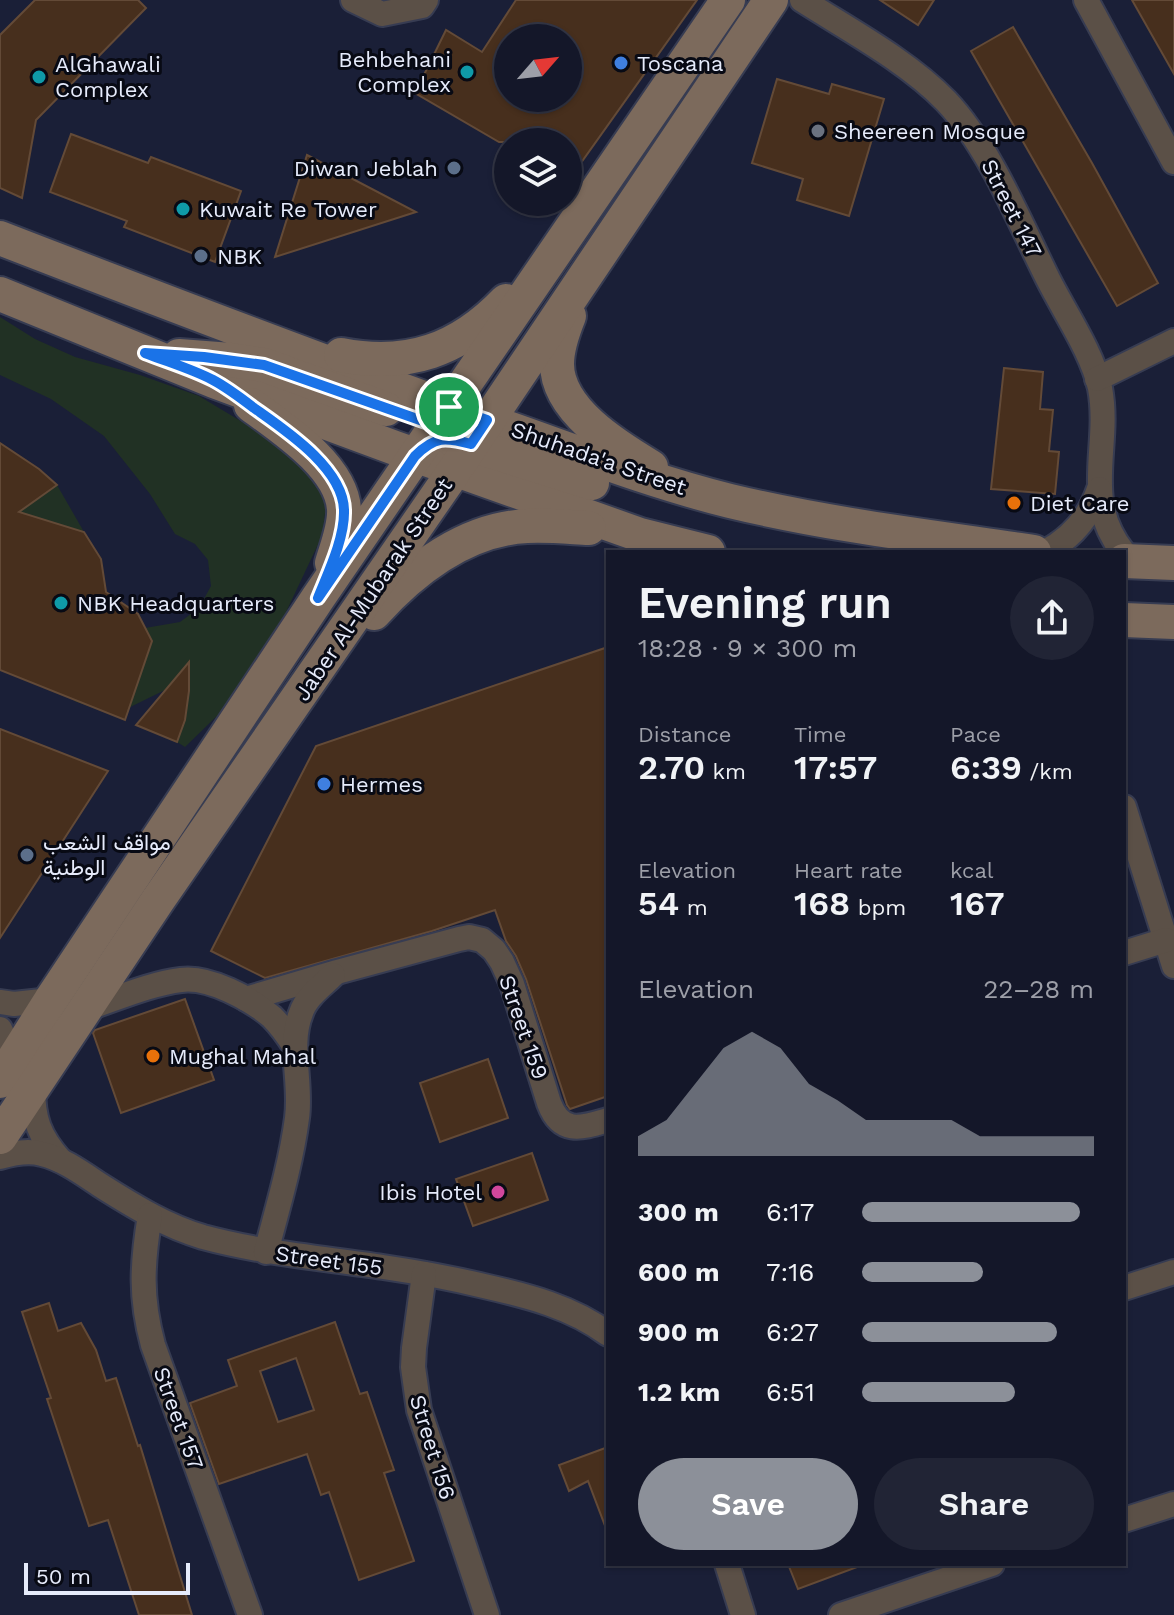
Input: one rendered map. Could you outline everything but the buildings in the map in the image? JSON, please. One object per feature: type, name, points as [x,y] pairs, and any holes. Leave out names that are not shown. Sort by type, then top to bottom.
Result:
[{"type":"main road","name":"Jaber Al-Mubarak Street","points":[[5,1056],[51,1000],[318,598],[728,0]]},
{"type":"main road","name":"Jaber Al-Mubarak Street","points":[[0,1137],[771,0]]},
{"type":"main road","points":[[263,339],[369,359],[429,354],[460,340],[490,318],[571,230]]},
{"type":"main road","points":[[0,238],[263,339],[443,416],[463,432],[477,428],[471,444]]},
{"type":"main road","points":[[593,262],[570,312],[559,347],[557,373],[568,401],[588,422],[627,452],[717,497]]},
{"type":"main road","points":[[0,294],[214,381],[415,456],[428,444],[440,439],[471,444],[640,535]]},
{"type":"main road","points":[[145,353],[264,365],[443,416]]},
{"type":"main road","points":[[214,381],[258,410],[306,448],[337,486],[344,509],[343,527],[318,598]]},
{"type":"main road","name":"Shuhada'a Street","points":[[471,444],[590,458],[717,497],[801,517],[1021,550]]},
{"type":"main road","points":[[306,687],[395,591],[460,544],[494,531],[526,526],[591,528],[640,535],[700,550]]},
{"type":"main road","points":[[1126,557],[1174,563]]},
{"type":"main road","points":[[1126,622],[1174,622]]},
{"type":"street","points":[[353,0],[382,14],[422,6],[426,0]]},
{"type":"street","name":"Street 147","points":[[802,0],[912,71],[935,90],[961,120],[993,170],[1084,347],[1097,379],[1102,419],[1099,489],[1103,516],[1122,550]]},
{"type":"street","points":[[1086,0],[1174,162]]},
{"type":"street","points":[[1097,379],[1174,341]]},
{"type":"street","name":"Street 147","points":[[1048,550],[1078,528],[1099,489]]},
{"type":"street","points":[[1126,813],[1174,966]]},
{"type":"street","name":"Street 159","points":[[246,999],[459,939],[469,937],[482,940],[499,956],[512,984],[555,1115],[562,1123],[575,1127],[606,1120]]},
{"type":"street","points":[[1126,952],[1166,940]]},
{"type":"street","name":"Street 159","points":[[266,1252],[287,1175],[298,1115],[297,1024],[302,1008],[311,996],[337,972]]},
{"type":"street","points":[[85,1009],[152,987],[191,979],[207,982],[246,999],[271,1016],[295,1047]]},
{"type":"street","points":[[0,1002],[14,1004],[51,1000]]},
{"type":"street","name":"Street 155","points":[[33,1087],[37,1127],[60,1160]]},
{"type":"street","name":"Street 155","points":[[0,1157],[17,1152],[39,1153],[60,1160],[150,1215],[188,1232],[266,1252],[424,1274],[526,1295],[557,1306],[606,1333]]},
{"type":"street","name":"Street 157","points":[[150,1215],[142,1291],[150,1333],[250,1615]]},
{"type":"street","points":[[1126,1287],[1174,1272]]},
{"type":"street","name":"Street 156","points":[[424,1274],[413,1357],[419,1410],[487,1615]]},
{"type":"street","points":[[1126,1519],[1174,1504]]},
{"type":"street","points":[[728,1566],[743,1615]]},
{"type":"street","points":[[841,1615],[986,1566]]},
{"type":"green space","points":[[0,317],[35,339],[75,357],[199,396],[302,458],[327,498],[322,536],[260,667],[185,747],[177,742],[186,709],[189,675],[181,671],[165,690],[114,715],[74,701],[102,701],[145,628],[180,622],[199,608],[211,586],[208,560],[195,544],[175,534],[150,494],[104,436],[51,399],[0,375]]},
{"type":"green space","points":[[57,485],[84,532],[0,526]]},
{"type":"place","name":"Toscana","points":[[621,63]]},
{"type":"place","name":"Behbehani Complex","points":[[467,72]]},
{"type":"place","name":"AlGhawali Complex","points":[[39,77]]},
{"type":"place","name":"Sheereen Mosque","points":[[818,131]]},
{"type":"place","name":"Diwan Jeblah","points":[[454,168]]},
{"type":"place","name":"Kuwait Re Tower","points":[[183,209]]},
{"type":"place","name":"NBK","points":[[201,256]]},
{"type":"place","name":"Diet Care","points":[[1014,503]]},
{"type":"place","name":"NBK Headquarters","points":[[61,603]]},
{"type":"place","name":"Hermes","points":[[324,784]]},
{"type":"place","name":"مواقف الشعب الوطنية","points":[[27,855]]},
{"type":"place","name":"Mughal Mahal","points":[[153,1056]]},
{"type":"place","name":"Ibis Hotel","points":[[498,1192]]},
{"type":"route","points":[[145,353],[264,365],[437,426],[449,407],[487,420],[471,444],[440,439],[428,444],[415,456],[318,598],[343,527],[344,509],[337,486],[325,468],[306,448],[238,396],[214,381],[145,353]]}]
